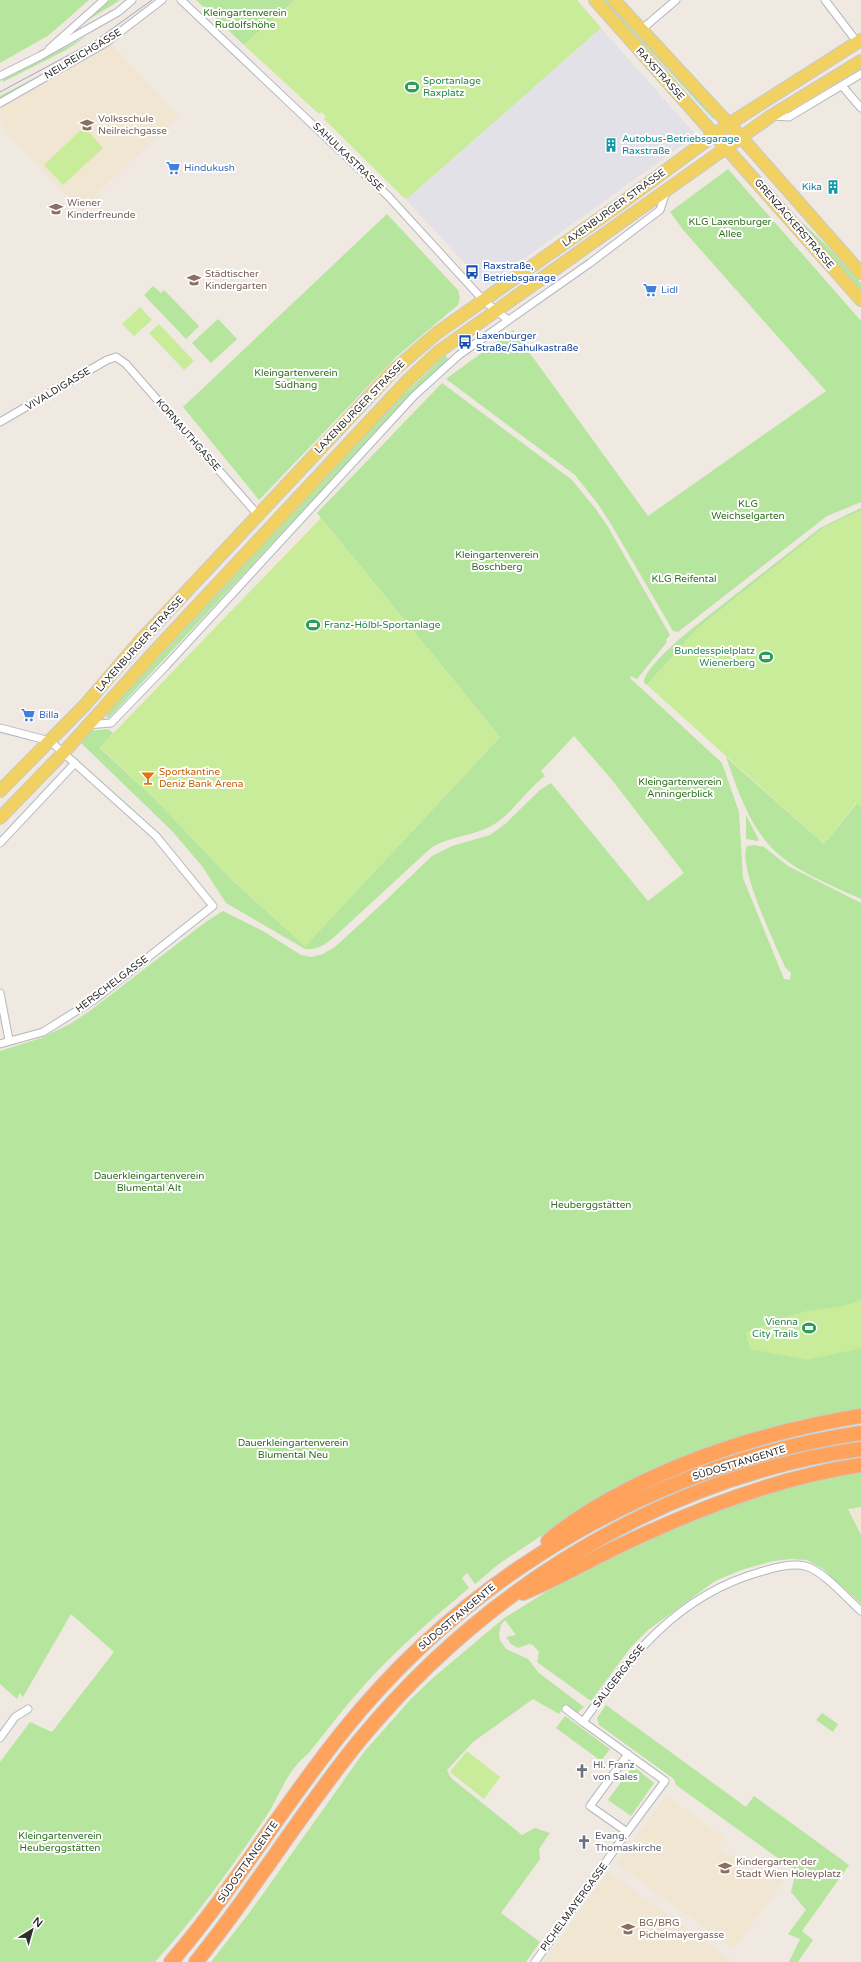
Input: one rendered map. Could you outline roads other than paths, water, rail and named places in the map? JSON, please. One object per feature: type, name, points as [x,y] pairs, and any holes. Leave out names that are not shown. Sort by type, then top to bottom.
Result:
[{"type":"highway","points":[[512,1572],[567,1525],[617,1495],[658,1474],[741,1442],[803,1427],[861,1416]]},
{"type":"highway","name":"SÜDOSTTANGENTE","points":[[172,1962],[227,1892],[323,1756],[376,1692],[447,1623],[512,1572],[544,1551],[608,1515],[694,1476],[764,1453],[861,1432]]},
{"type":"highway","name":"SÜDOSTTANGENTE","points":[[196,1962],[241,1905],[318,1795],[364,1734],[404,1689],[434,1659],[500,1602],[584,1547],[661,1508],[701,1492],[770,1469],[861,1449]]},
{"type":"highway","points":[[500,1602],[546,1584],[622,1544],[712,1505],[805,1476],[861,1465]]},
{"type":"main road","name":"RAXSTRASSE","points":[[595,0],[726,148]]},
{"type":"main road","name":"RAXSTRASSE","points":[[614,0],[729,124]]},
{"type":"main road","name":"LAXENBURGER STRASSE","points":[[0,791],[50,741],[394,370],[437,333],[484,301],[729,124],[859,41]]},
{"type":"main road","name":"LAXENBURGER STRASSE","points":[[0,818],[64,752],[87,725],[407,381],[438,352],[741,137],[861,61]]},
{"type":"main road","name":"GRENZACKERSTRASSE","points":[[729,124],[861,273]]},
{"type":"main road","name":"GRENZACKERSTRASSE","points":[[726,148],[861,300]]},
{"type":"street","name":"NEILREICHGASSE","points":[[40,56],[104,0]]},
{"type":"street","name":"NEILREICHGASSE","points":[[0,76],[40,56],[118,12],[132,0]]},
{"type":"street","name":"NEILREICHGASSE","points":[[0,103],[107,42],[162,0]]},
{"type":"street","name":"SAHULKASTRASSE","points":[[181,0],[388,196],[484,301],[508,320]]},
{"type":"street","points":[[641,30],[676,0]]},
{"type":"street","points":[[825,0],[859,41]]},
{"type":"street","points":[[772,116],[789,117],[843,87],[861,74]]},
{"type":"street","points":[[843,87],[861,108]]},
{"type":"street","name":"LAXENBURGER STRASSE","points":[[87,725],[111,723],[166,666],[414,396],[459,356],[590,263],[660,210],[666,190]]},
{"type":"street","name":"KORNAUTHGASSE","points":[[116,357],[126,364],[258,515]]},
{"type":"street","name":"VIVALDIGASSE","points":[[0,422],[107,360],[116,357]]},
{"type":"street","points":[[0,728],[50,741],[75,763],[0,843]]},
{"type":"street","name":"HERSCHELGASSE","points":[[0,1044],[9,1040],[43,1032],[94,1000],[214,906],[156,836],[75,763]]},
{"type":"street","points":[[0,992],[9,1040]]},
{"type":"street","name":"SALIGERGASSE","points":[[583,1722],[640,1647],[664,1625],[718,1588],[750,1574],[773,1568],[794,1565],[805,1566],[824,1577],[861,1611]]},
{"type":"street","points":[[0,1738],[15,1717],[28,1709]]},
{"type":"street","points":[[566,1709],[628,1754],[590,1806],[627,1832]]},
{"type":"street","name":"PICHELMAYERGASSE","points":[[535,1962],[665,1781],[628,1754]]},
{"type":"tram line","points":[[0,92],[95,41],[152,0]]},
{"type":"place","name":"Sportanlage Raxplatz","points":[[412,87]]},
{"type":"place","name":"Volksschule Neilreichgasse","points":[[87,125]]},
{"type":"place","name":"Autobus-Betriebsgarage Raxstraße","points":[[611,145]]},
{"type":"place","name":"Hindukush","points":[[173,168]]},
{"type":"place","name":"Kika","points":[[833,187]]},
{"type":"place","name":"Wiener Kinderfreunde","points":[[56,209]]},
{"type":"place","name":"Raxstraße, Betriebsgarage","points":[[472,272]]},
{"type":"place","name":"Städtischer Kindergarten","points":[[194,280]]},
{"type":"place","name":"Lidl","points":[[650,290]]},
{"type":"place","name":"Laxenburger Straße/Sahulkastraße","points":[[465,342]]},
{"type":"place","name":"Franz-Hölbl-Sportanlage","points":[[313,625]]},
{"type":"place","name":"Bundesspielplatz Wienerberg","points":[[766,657]]},
{"type":"place","name":"Billa","points":[[28,715]]},
{"type":"place","name":"Sportkantine Deniz Bank Arena","points":[[148,778]]},
{"type":"place","name":"Vienna City Trails","points":[[809,1328]]},
{"type":"place","name":"Hl. Franz von Sales","points":[[582,1771]]},
{"type":"place","name":"Evang. Thomaskirche","points":[[584,1842]]},
{"type":"place","name":"Kindergarten der Stadt Wien Holeyplatz","points":[[725,1868]]},
{"type":"place","name":"BG/BRG Pichelmayergasse","points":[[628,1929]]},
{"type":"park label","name":"Kleingartenverein Rudolfshöhe","points":[[245,18]]},
{"type":"park label","name":"KLG Laxenburger Allee","points":[[730,228]]},
{"type":"park label","name":"Kleingartenverein Südhang","points":[[296,378]]},
{"type":"park label","name":"KLG Weichselgarten","points":[[748,510]]},
{"type":"park label","name":"Kleingartenverein Boschberg","points":[[497,560]]},
{"type":"park label","name":"KLG Reifental","points":[[684,579]]},
{"type":"park label","name":"Kleingartenverein Anningerblick","points":[[680,788]]},
{"type":"park label","name":"Dauerkleingartenverein Blumental Alt","points":[[149,1182]]},
{"type":"park label","name":"Heuberggstätten","points":[[591,1205]]},
{"type":"park label","name":"Dauerkleingartenverein Blumental Neu","points":[[293,1448]]},
{"type":"park label","name":"Kleingartenverein Heuberggstätten","points":[[60,1842]]}]
